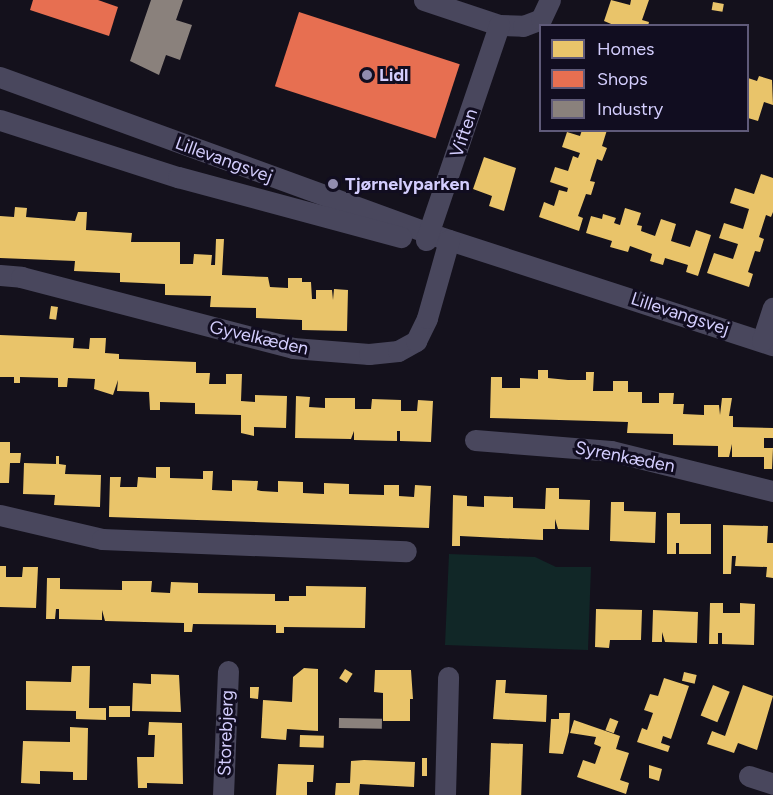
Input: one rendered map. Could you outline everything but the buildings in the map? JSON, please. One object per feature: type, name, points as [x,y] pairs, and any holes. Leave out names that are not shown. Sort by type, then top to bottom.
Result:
[{"type":"street","points":[[424,0],[499,25],[523,26],[541,19],[550,0]]},
{"type":"street","name":"Viften","points":[[427,237],[499,25]]},
{"type":"street","name":"Lillevangsvej","points":[[0,77],[427,237]]},
{"type":"street","name":"Lillevangsvej","points":[[0,120],[178,177],[427,237],[449,240],[767,343]]},
{"type":"street","name":"Gyvelkæden","points":[[0,275],[21,277],[293,348],[369,354],[398,351],[416,341],[427,318],[449,240]]},
{"type":"street","points":[[767,343],[773,308]]},
{"type":"street","name":"Syrenkæden","points":[[475,440],[611,451],[773,491]]},
{"type":"street","points":[[0,515],[102,539],[406,550]]},
{"type":"street","name":"Storebjerg","points":[[223,795],[228,671]]},
{"type":"street","points":[[445,795],[448,677]]},
{"type":"street","points":[[749,776],[773,784]]},
{"type":"green space","points":[[449,554],[535,557],[556,567],[591,567],[588,650],[445,645]]},
{"type":"place","name":"Lidl","points":[[367,75]]},
{"type":"place","name":"Tjørnelyparken","points":[[333,184]]}]
